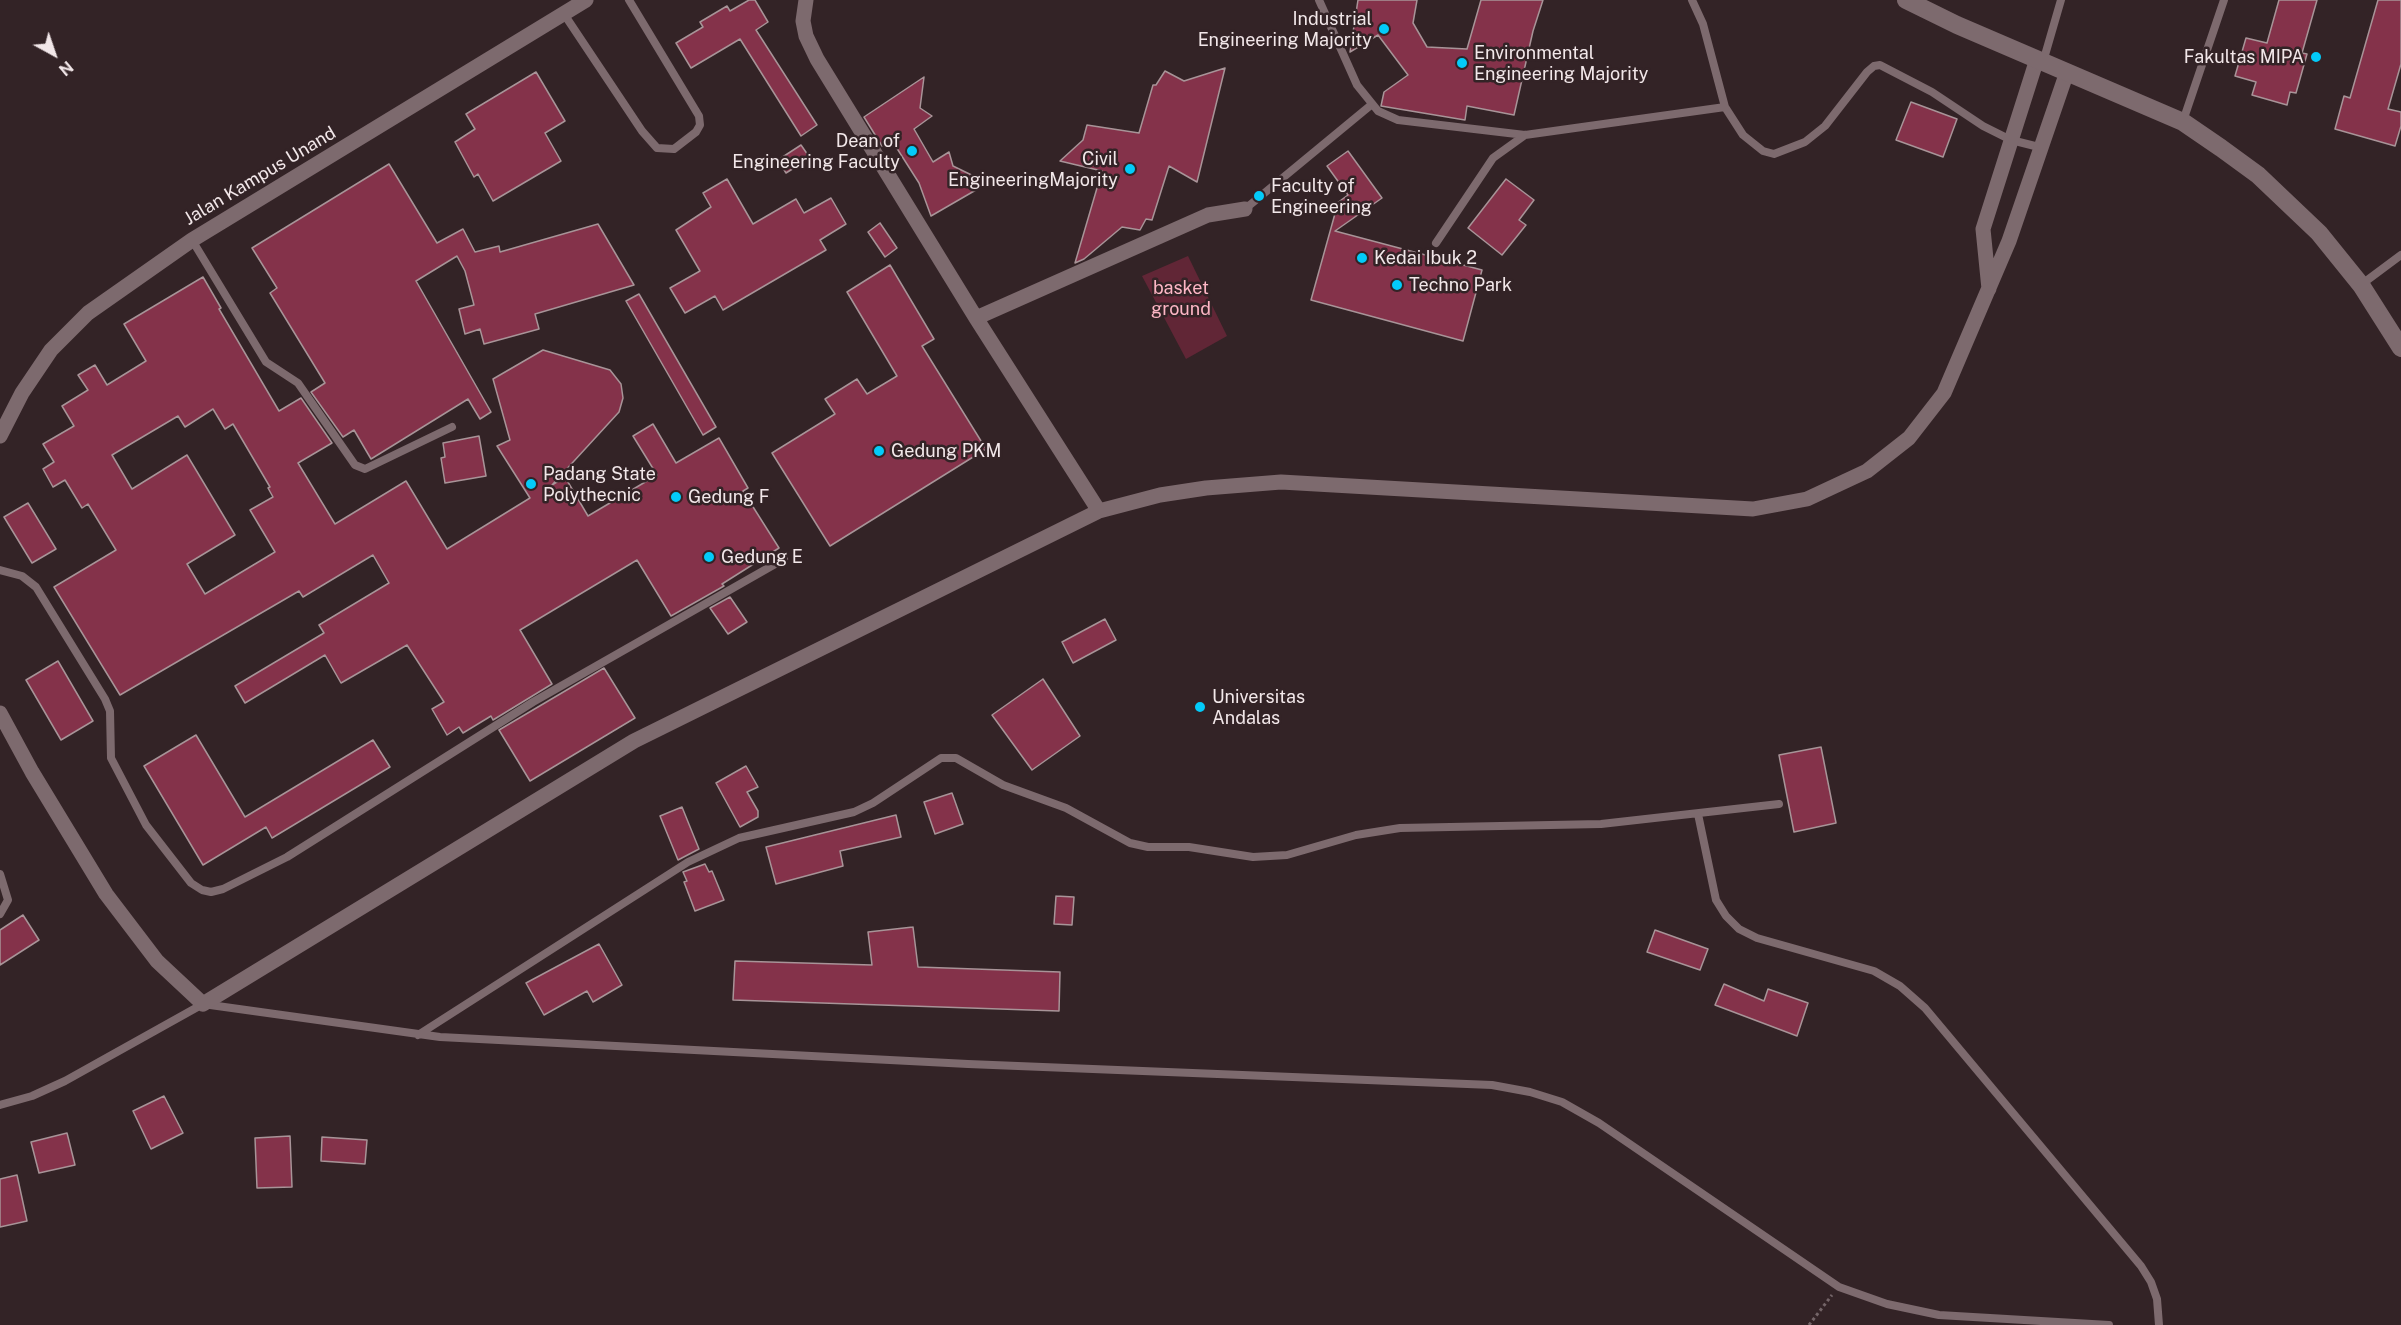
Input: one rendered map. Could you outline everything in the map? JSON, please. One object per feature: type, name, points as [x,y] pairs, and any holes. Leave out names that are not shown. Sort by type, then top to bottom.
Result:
[{"type":"street","name":"Jalan Kampus Unand","points":[[0,436],[22,393],[51,350],[88,313],[192,240],[586,0]]},
{"type":"street","points":[[806,0],[803,21],[806,36],[817,59],[976,318],[1099,511]]},
{"type":"street","points":[[1906,0],[2040,61],[2183,122],[2258,174],[2319,232],[2361,285],[2401,348]]},
{"type":"street","points":[[1990,292],[1983,229],[2011,140],[2040,61]]},
{"type":"street","points":[[0,712],[37,781],[106,894],[157,961],[203,1004],[634,741],[1099,511],[1160,495],[1206,488],[1281,482],[1753,508],[1807,499],[1867,471],[1909,438],[1944,393],[1990,292],[2067,72]]},
{"type":"street","points":[[976,318],[1208,215],[1245,209]]},
{"type":"lane","points":[[564,14],[642,131],[657,148],[674,149],[696,132],[700,125],[699,116],[629,0]]},
{"type":"lane","points":[[1319,0],[1348,71],[1371,105],[1387,116],[1398,120],[1525,135],[1725,107]]},
{"type":"lane","points":[[1692,0],[1703,24],[1725,107],[1743,135],[1755,146],[1774,154],[1787,151],[1805,142],[1825,126],[1867,72],[1874,66],[1880,65],[1932,92],[1983,126],[2011,140],[2039,147]]},
{"type":"lane","points":[[2040,61],[2061,0]]},
{"type":"lane","points":[[2183,122],[2224,0]]},
{"type":"lane","points":[[1245,209],[1371,105]]},
{"type":"lane","points":[[1436,243],[1493,158],[1525,135]]},
{"type":"lane","points":[[192,240],[266,362],[298,383],[355,465],[365,469],[452,427]]},
{"type":"lane","points":[[2361,285],[2401,255]]},
{"type":"lane","points":[[0,570],[22,576],[36,587],[105,699],[110,711],[111,759],[146,825],[191,883],[202,890],[211,892],[224,889],[287,857],[533,702],[784,559]]},
{"type":"lane","points":[[418,1035],[687,862],[739,837],[854,812],[873,803],[941,758],[956,758],[1004,785],[1066,808],[1130,843],[1148,847],[1189,848],[1253,857],[1287,855],[1356,835],[1400,828],[1601,824],[1779,804]]},
{"type":"lane","points":[[1698,814],[1716,900],[1726,916],[1739,929],[1757,938],[1874,971],[1900,986],[1925,1008],[2141,1266],[2151,1282],[2157,1299],[2159,1325]]},
{"type":"lane","points":[[0,874],[8,900],[0,914]]},
{"type":"lane","points":[[0,1105],[32,1096],[64,1081],[203,1004],[418,1035],[968,1064],[1492,1085],[1530,1092],[1562,1102],[1599,1123],[1839,1287],[1887,1304],[1939,1315],[2109,1325]]},
{"type":"path","points":[[1809,1325],[1839,1287]]},
{"type":"green space","name":"basket ground","points":[[1188,256],[1227,336],[1186,359],[1142,276]]},
{"type":"building","points":[[749,0],[755,0],[768,22],[756,30],[817,125],[801,136],[740,39],[691,68],[676,43],[703,27],[700,22],[727,6],[730,11]]},
{"type":"building","name":"Environmental Engineering Majority","points":[[1358,0],[1417,0],[1413,23],[1427,47],[1467,49],[1481,0],[1543,0],[1533,31],[1514,115],[1467,106],[1465,120],[1381,106],[1384,92],[1408,75],[1378,35],[1350,52]]},
{"type":"building","points":[[2279,0],[2317,0],[2302,53],[2307,54],[2296,93],[2290,92],[2287,105],[2252,95],[2256,82],[2235,76],[2246,38],[2267,43]]},
{"type":"building","points":[[2378,0],[2401,0],[2401,64],[2388,109],[2401,112],[2401,126],[2395,146],[2335,129],[2344,96],[2350,98]]},
{"type":"building","name":"Civil EngineeringMajority","points":[[1225,68],[1197,182],[1169,166],[1152,220],[1146,219],[1140,230],[1122,227],[1084,259],[1075,263],[1102,171],[1060,161],[1083,140],[1087,125],[1139,133],[1153,85],[1156,85],[1165,71],[1184,81]]},
{"type":"building","points":[[536,72],[565,121],[545,133],[561,161],[493,201],[478,174],[474,177],[455,142],[475,129],[466,114]]},
{"type":"building","name":"Dean of Engineering Faculty","points":[[924,77],[920,108],[932,116],[914,129],[933,162],[949,152],[953,166],[988,183],[931,216],[919,183],[891,139],[882,146],[864,117]]},
{"type":"building","points":[[1911,102],[1957,119],[1943,157],[1896,140]]},
{"type":"building","points":[[801,145],[810,158],[786,173],[778,160]]},
{"type":"building","name":"Techno Park","points":[[1348,151],[1382,198],[1335,231],[1482,270],[1463,341],[1311,300],[1336,210],[1333,206],[1348,195],[1327,166]]},
{"type":"building","points":[[389,164],[437,243],[463,229],[475,252],[499,246],[500,252],[598,224],[634,285],[535,314],[539,329],[484,344],[480,329],[465,334],[459,309],[474,305],[465,271],[457,256],[416,281],[491,412],[480,419],[468,399],[371,459],[354,430],[343,437],[311,392],[325,383],[270,293],[277,288],[252,248]]},
{"type":"building","points":[[727,179],[753,224],[796,199],[804,213],[831,198],[846,224],[820,240],[826,250],[723,310],[715,296],[685,313],[670,288],[700,271],[676,230],[711,207],[703,193]]},
{"type":"building","points":[[1506,179],[1534,200],[1519,220],[1526,225],[1502,255],[1468,228]]},
{"type":"building","points":[[880,223],[897,248],[885,257],[868,232]]},
{"type":"building","name":"Gedung PKM","points":[[890,265],[934,339],[922,346],[986,449],[830,546],[772,453],[835,414],[825,399],[857,379],[867,394],[897,376],[847,292]]},
{"type":"building","points":[[203,277],[221,308],[219,309],[279,411],[301,398],[332,443],[298,463],[335,524],[406,481],[447,549],[530,498],[497,446],[510,440],[493,379],[543,350],[610,370],[621,384],[623,398],[619,412],[552,485],[565,477],[588,516],[657,475],[633,436],[653,424],[676,463],[719,438],[748,488],[743,491],[779,548],[722,584],[724,586],[671,616],[637,560],[520,630],[552,684],[493,720],[491,716],[463,733],[459,727],[447,735],[432,709],[444,702],[407,645],[341,683],[325,655],[245,703],[235,686],[324,633],[319,625],[389,583],[373,555],[303,597],[299,591],[120,695],[54,587],[116,550],[88,504],[82,508],[65,480],[53,487],[43,469],[54,462],[43,444],[74,426],[62,406],[88,390],[78,375],[95,365],[107,385],[146,361],[124,324]],"holes":[[[213,409],[225,429],[233,424],[270,487],[268,488],[273,497],[250,510],[275,552],[205,594],[187,564],[235,535],[187,455],[132,489],[112,455],[178,416],[185,427]]]},
{"type":"building","points":[[639,294],[716,427],[703,435],[626,301]]},
{"type":"building","points":[[479,436],[486,476],[445,483],[441,458],[445,457],[443,443]]},
{"type":"building","points":[[28,503],[56,549],[32,563],[4,517]]},
{"type":"building","points":[[730,597],[747,622],[728,634],[710,608]]},
{"type":"building","points":[[1105,619],[1116,640],[1073,663],[1062,642]]},
{"type":"building","points":[[58,661],[93,721],[61,740],[26,680]]},
{"type":"building","points":[[604,668],[635,718],[530,781],[499,730]]},
{"type":"building","points":[[1043,679],[1080,736],[1032,770],[992,715]]},
{"type":"building","points":[[196,735],[245,817],[373,740],[390,767],[272,838],[266,827],[203,865],[144,766]]},
{"type":"building","points":[[1821,747],[1836,823],[1794,832],[1779,755]]},
{"type":"building","points":[[746,766],[758,787],[747,792],[758,811],[758,817],[740,827],[716,783]]},
{"type":"building","points":[[952,793],[963,824],[935,834],[924,802]]},
{"type":"building","points":[[682,807],[699,849],[678,860],[660,816]]},
{"type":"building","points":[[896,815],[901,837],[840,851],[843,866],[776,884],[766,847]]},
{"type":"building","points":[[705,864],[709,872],[712,871],[724,900],[695,911],[684,882],[687,881],[683,872]]},
{"type":"building","points":[[1056,896],[1074,897],[1072,925],[1054,924]]},
{"type":"building","points":[[23,915],[39,940],[0,965],[0,930]]},
{"type":"building","points":[[913,927],[918,967],[1060,972],[1059,1011],[733,1000],[735,961],[872,965],[868,932]]},
{"type":"building","points":[[1655,930],[1708,949],[1700,970],[1647,952]]},
{"type":"building","points":[[599,944],[622,985],[593,1002],[587,991],[544,1015],[526,983]]},
{"type":"building","points":[[1724,984],[1764,1001],[1768,989],[1808,1003],[1797,1036],[1715,1005]]},
{"type":"building","points":[[164,1096],[183,1133],[151,1149],[133,1111]]},
{"type":"building","points":[[67,1133],[75,1165],[39,1173],[31,1142]]},
{"type":"building","points":[[290,1136],[292,1187],[257,1188],[255,1138]]},
{"type":"building","points":[[322,1137],[367,1140],[365,1164],[321,1161]]},
{"type":"building","points":[[17,1175],[27,1221],[0,1227],[0,1179]]},
{"type":"place","name":"Industrial Engineering Majority","points":[[1384,29]]},
{"type":"place","name":"Fakultas MIPA","points":[[2316,57]]},
{"type":"place","name":"Environmental Engineering Majority","points":[[1462,63]]},
{"type":"place","name":"Dean of Engineering Faculty","points":[[912,151]]},
{"type":"place","name":"Civil EngineeringMajority","points":[[1130,169]]},
{"type":"place","name":"Faculty of Engineering","points":[[1259,196]]},
{"type":"place","name":"Kedai Ibuk 2","points":[[1362,258]]},
{"type":"place","name":"Techno Park","points":[[1397,285]]},
{"type":"place","name":"Gedung PKM","points":[[879,451]]},
{"type":"place","name":"Padang State Polythecnic","points":[[531,484]]},
{"type":"place","name":"Gedung F","points":[[676,497]]},
{"type":"place","name":"Gedung E","points":[[709,557]]},
{"type":"place","name":"Universitas Andalas","points":[[1200,707]]}]
